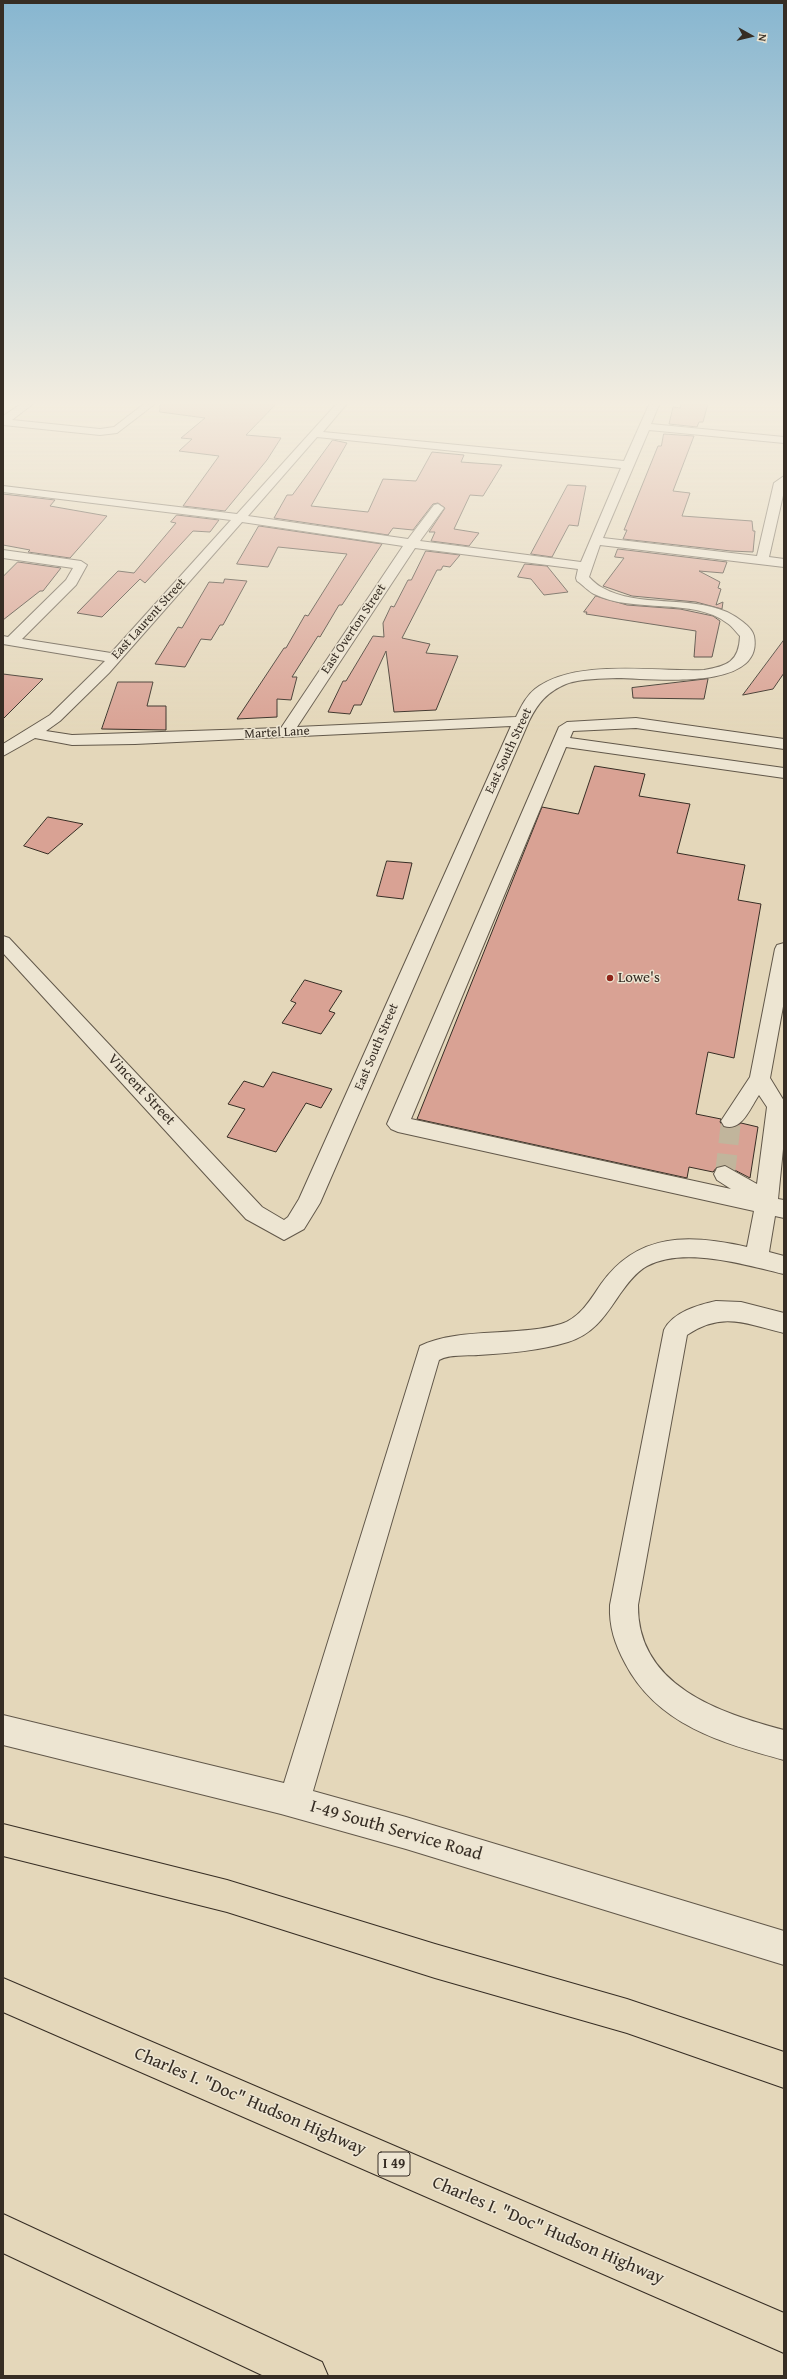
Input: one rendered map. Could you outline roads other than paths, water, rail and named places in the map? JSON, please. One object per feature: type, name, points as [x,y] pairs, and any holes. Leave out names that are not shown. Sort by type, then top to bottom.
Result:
[{"type":"highway","points":[[3,1840],[227,1896],[435,1961],[627,2016],[784,2070]]},
{"type":"highway","name":"Charles I. \"Doc\" Hudson Highway","points":[[3,1995],[784,2333]]},
{"type":"highway","points":[[3,2233],[308,2376]]},
{"type":"street","points":[[182,511],[411,544],[585,566],[609,511]]},
{"type":"street","name":"East Laurent Street","points":[[3,751],[34,733],[55,718],[115,658],[245,511]]},
{"type":"street","name":"East Overton Street","points":[[286,732],[411,544],[436,511]]},
{"type":"street","points":[[762,561],[774,511]]},
{"type":"street","points":[[596,541],[784,563]]},
{"type":"street","points":[[3,554],[81,565],[71,582],[7,641]]},
{"type":"street","name":"East South Street","points":[[284,1231],[296,1223],[309,1203],[521,721],[533,700],[542,691],[572,678],[611,674],[710,674],[727,668],[740,661],[745,653],[747,635],[741,625],[728,617],[695,607],[604,594],[590,587],[582,578],[585,566]]},
{"type":"street","points":[[7,641],[115,658]]},
{"type":"street","name":"Martel Lane","points":[[34,733],[72,740],[164,738],[521,721]]},
{"type":"street","points":[[771,1204],[398,1124],[567,727],[636,723],[784,744]]},
{"type":"street","points":[[560,741],[784,773]]},
{"type":"street","name":"Vincent Street","points":[[3,942],[254,1213],[284,1231]]},
{"type":"street","points":[[731,1121],[760,1078],[784,949]]},
{"type":"street","points":[[756,1258],[771,1204],[777,1107],[760,1078]]},
{"type":"street","points":[[725,1174],[771,1204]]},
{"type":"street","points":[[294,1802],[429,1353],[439,1348],[548,1336],[580,1326],[624,1271],[641,1258],[660,1252],[681,1248],[709,1249],[784,1265]]},
{"type":"street","points":[[784,1323],[724,1309],[709,1311],[690,1318],[676,1330],[624,1605],[624,1628],[647,1675],[666,1695],[684,1709],[709,1722],[784,1745]]},
{"type":"street","name":"I-49 South Service Road","points":[[3,1730],[294,1802],[406,1833],[784,1948]]},
{"type":"tunnel","points":[[725,1174],[731,1121]]},
{"type":"place","name":"Lowe's","points":[[610,978]]}]
